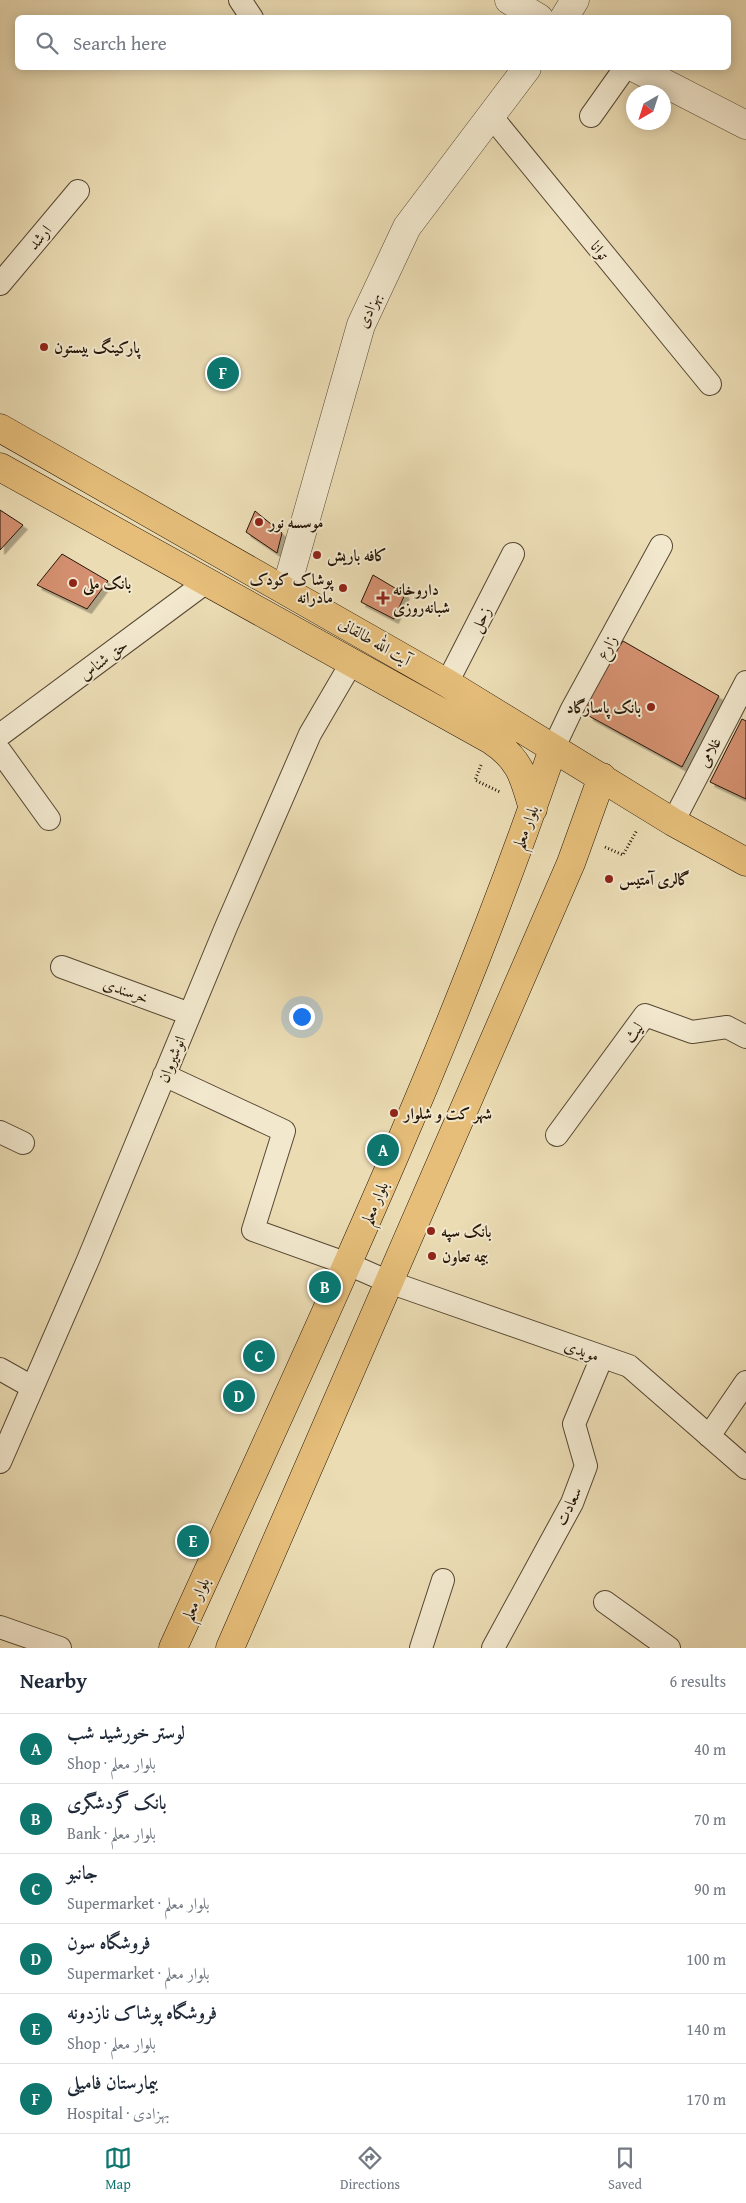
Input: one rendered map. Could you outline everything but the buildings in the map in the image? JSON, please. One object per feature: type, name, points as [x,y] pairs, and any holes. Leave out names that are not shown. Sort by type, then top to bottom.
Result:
[{"type":"main road","name":"آیت الله طالقانی","points":[[0,428],[286,589],[447,683],[673,822],[746,862]]},
{"type":"main road","name":"آیت الله طالقانی","points":[[0,467],[205,583],[352,662],[506,750],[522,770],[533,809]]},
{"type":"main road","name":"بلوار معلم","points":[[173,1648],[348,1264],[450,1026],[533,809],[553,749]]},
{"type":"main road","points":[[230,1648],[574,854],[602,777]]},
{"type":"street","points":[[240,0],[250,15]]},
{"type":"street","points":[[509,0],[534,15]]},
{"type":"street","points":[[566,15],[575,0]]},
{"type":"street","name":"بهزادی","points":[[286,589],[361,324],[407,227],[526,70]]},
{"type":"street","points":[[591,116],[624,70]]},
{"type":"street","points":[[639,70],[746,125]]},
{"type":"street","name":"توانا","points":[[491,116],[710,384]]},
{"type":"street","name":"ارشد","points":[[0,284],[78,191]]},
{"type":"street","name":"زارع","points":[[553,749],[572,709],[661,546]]},
{"type":"street","name":"زحل","points":[[447,683],[513,554]]},
{"type":"street","name":"حق شناس","points":[[0,735],[205,583]]},
{"type":"street","name":"انوشیروان","points":[[0,1462],[310,734],[352,662]]},
{"type":"street","name":"غلامی","points":[[673,822],[746,682]]},
{"type":"street","points":[[0,751],[50,819]]},
{"type":"street","name":"خرسندی","points":[[62,967],[190,1014]]},
{"type":"street","name":"لیث","points":[[557,1135],[645,1015],[692,1032],[727,1027],[746,1037]]},
{"type":"street","name":"مویدی","points":[[164,1075],[284,1131],[253,1230],[348,1264],[389,1282],[629,1366],[746,1468]]},
{"type":"street","points":[[0,1132],[23,1143]]},
{"type":"street","name":"سعادت","points":[[493,1648],[572,1503],[586,1466],[574,1424],[602,1357]]},
{"type":"street","points":[[0,1369],[32,1387]]},
{"type":"street","points":[[709,1436],[746,1382]]},
{"type":"street","points":[[421,1648],[443,1580]]},
{"type":"street","points":[[604,1602],[669,1648]]},
{"type":"street","points":[[0,1627],[60,1648]]},
{"type":"place","name":"پارکینگ بیستون","points":[[44,347]]},
{"type":"place","name":"بیمارستان فامیلی","points":[[223,373]]},
{"type":"place","name":"موسسه نور","points":[[259,522]]},
{"type":"place","name":"کافه باریش","points":[[317,555]]},
{"type":"place","name":"بانک ملی","points":[[73,583]]},
{"type":"place","name":"پوشاک کودک مادرانه","points":[[343,588]]},
{"type":"place","name":"داروخانه شبانه‌روزی","points":[[383,598]]},
{"type":"place","name":"بانک پاسارگاد","points":[[651,707]]},
{"type":"place","name":"گالری آمتیس","points":[[609,879]]},
{"type":"place","name":"شهر کت و شلوار","points":[[394,1113]]},
{"type":"place","name":"لوستر خورشید شب","points":[[383,1150]]},
{"type":"place","name":"بانک سپه","points":[[431,1231]]},
{"type":"place","name":"بیمه تعاون","points":[[432,1256]]},
{"type":"place","name":"بانک گردشگری","points":[[325,1287]]},
{"type":"place","name":"جانبو","points":[[259,1356]]},
{"type":"place","name":"فروشگاه سون","points":[[239,1396]]},
{"type":"place","name":"فروشگاه پوشاک نازدونه","points":[[193,1541]]}]
